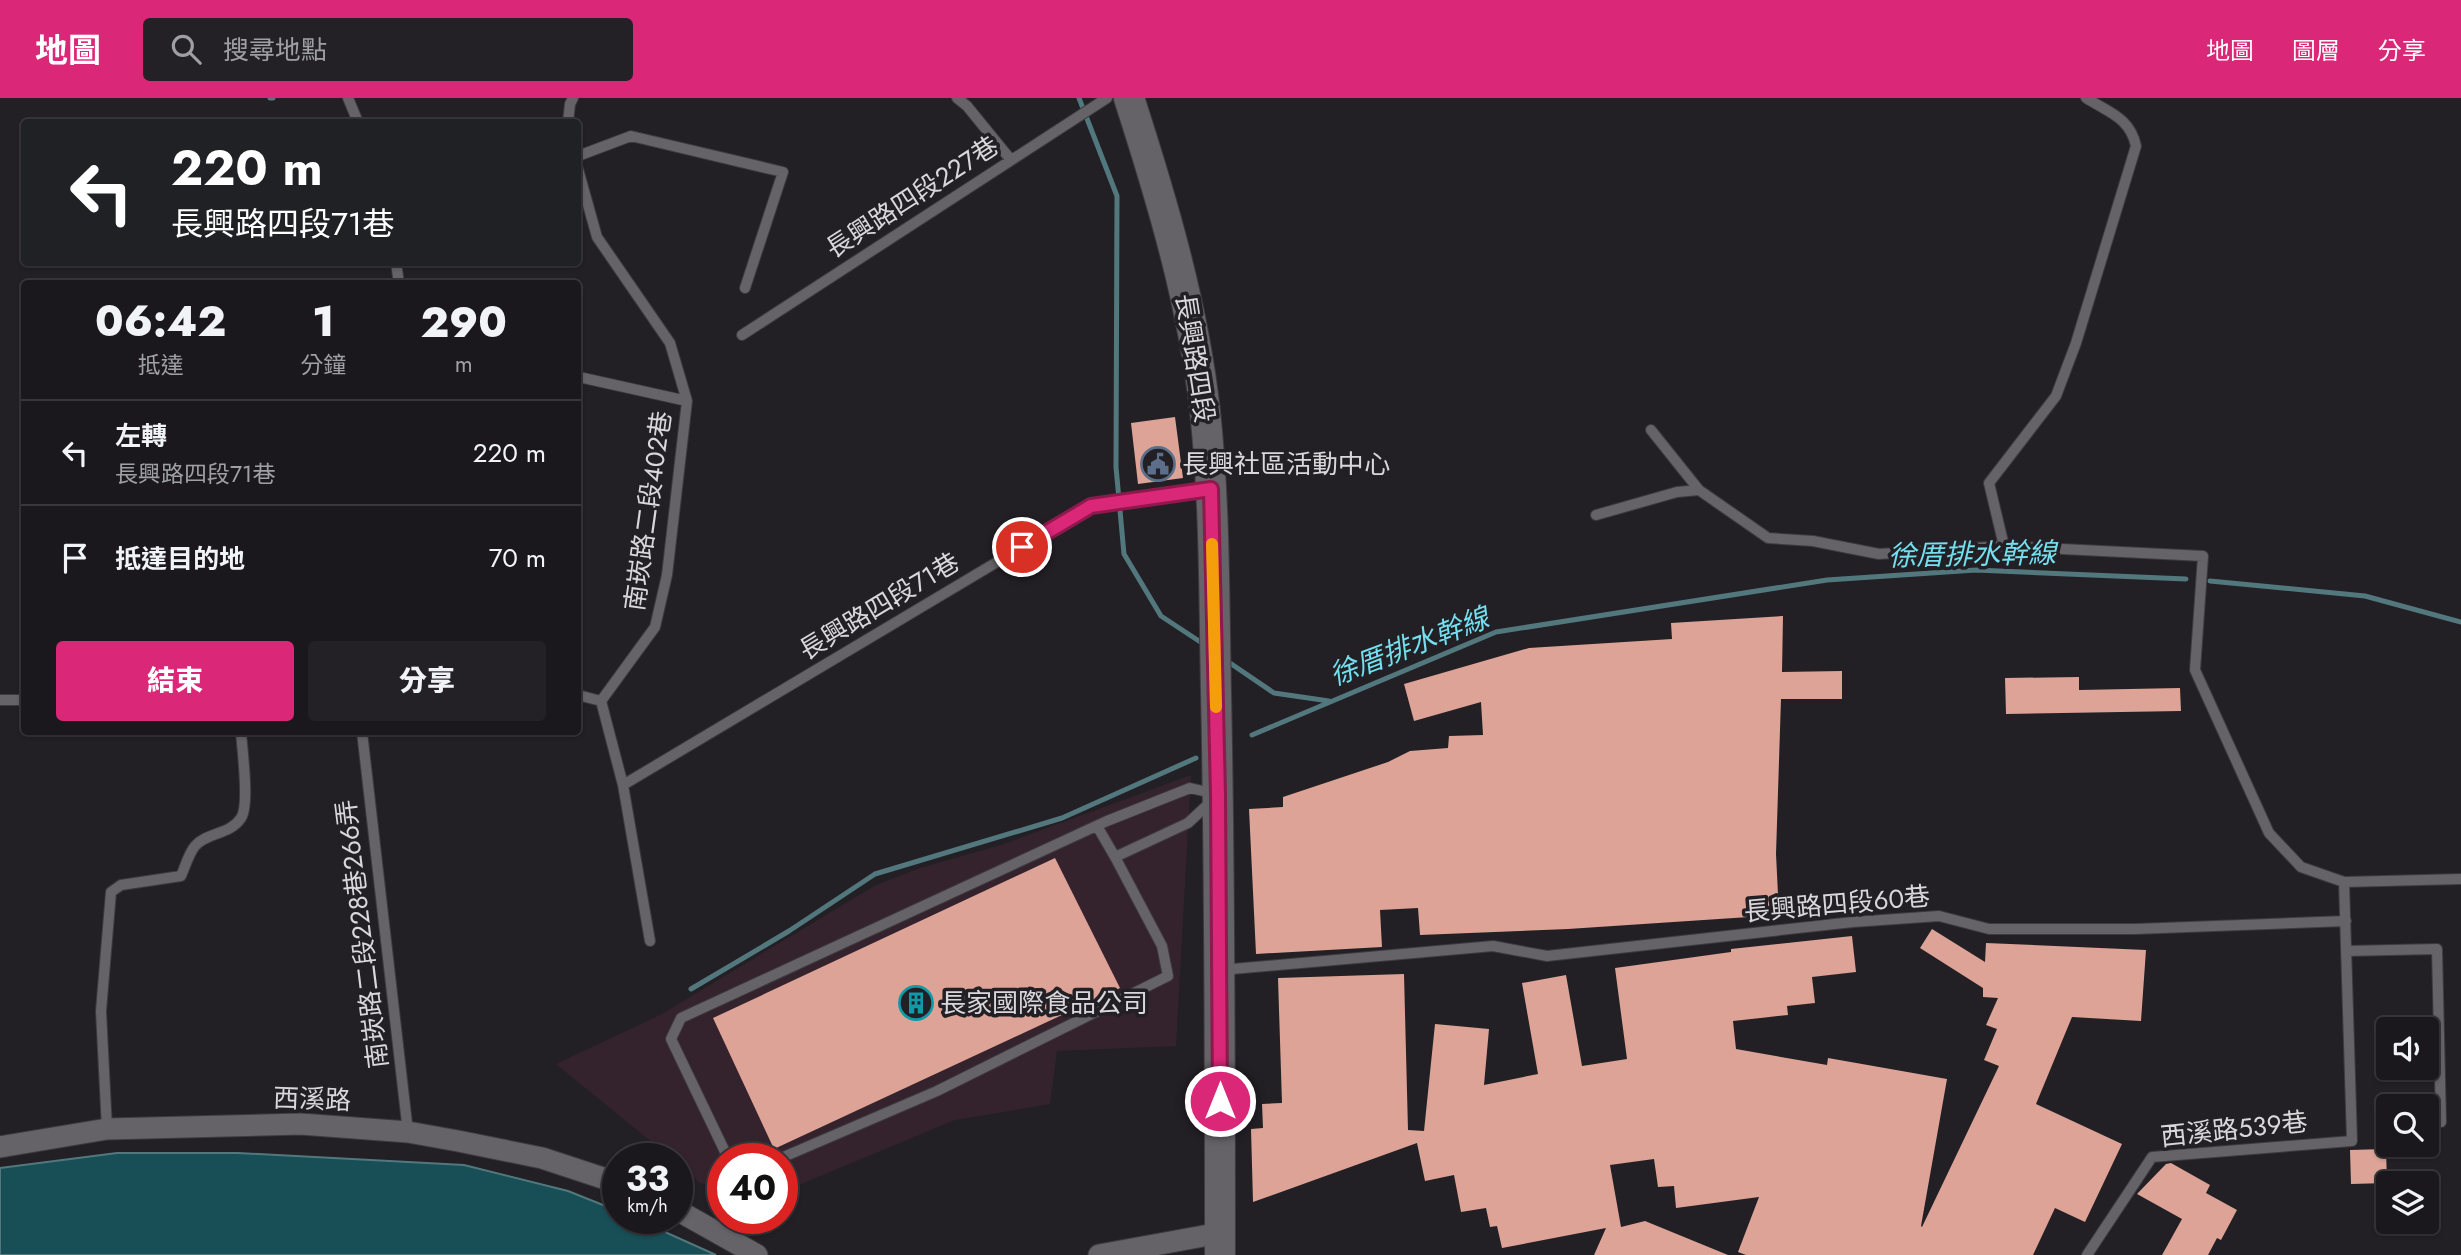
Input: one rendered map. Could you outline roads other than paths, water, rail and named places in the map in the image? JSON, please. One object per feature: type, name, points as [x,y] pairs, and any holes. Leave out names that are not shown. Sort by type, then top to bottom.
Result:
[{"type":"street","name":"長興路四段","points":[[1129,98],[1156,182],[1181,275],[1205,409],[1211,489],[1218,795],[1220,1244]]},
{"type":"street","name":"西溪路","points":[[0,1147],[107,1129],[301,1124],[408,1132],[542,1158],[602,1178]]},
{"type":"street","points":[[693,1219],[757,1255]]},
{"type":"street","points":[[1099,1255],[1220,1244]]},
{"type":"lane","points":[[348,98],[357,119]]},
{"type":"lane","points":[[569,119],[573,98]]},
{"type":"lane","points":[[957,98],[967,106],[1011,160]]},
{"type":"lane","name":"長興路四段227巷","points":[[742,335],[1107,98]]},
{"type":"lane","points":[[2004,545],[1989,483],[2056,396],[2076,343],[2136,146],[2133,132],[2127,124],[2086,98]]},
{"type":"lane","points":[[581,155],[631,136],[783,172],[745,288]]},
{"type":"lane","name":"南崁路二段402巷","points":[[581,180],[597,237],[670,343],[687,401],[667,575],[655,627],[601,701]]},
{"type":"lane","points":[[581,377],[687,401]]},
{"type":"lane","points":[[1651,430],[1699,491],[1768,538],[1813,541],[1879,554],[2004,545],[2203,556],[2195,670],[2269,833],[2301,867],[2344,882],[2461,879]]},
{"type":"lane","name":"長興路四段71巷","points":[[623,785],[1091,506],[1211,489]]},
{"type":"lane","points":[[1596,515],[1677,492],[1699,491]]},
{"type":"lane","points":[[581,696],[601,701],[623,785],[650,941]]},
{"type":"lane","points":[[0,700],[21,700]]},
{"type":"lane","points":[[107,1129],[101,1011],[111,892],[121,885],[181,876],[194,847],[205,839],[230,829],[242,817],[245,796],[241,735]]},
{"type":"lane","name":"南崁路二段228巷266弄","points":[[362,735],[408,1132]]},
{"type":"lane","points":[[721,1143],[671,1039],[681,1018],[1097,826],[1190,788],[1218,795]]},
{"type":"lane","points":[[1115,857],[1188,823],[1218,795]]},
{"type":"lane","points":[[798,1151],[937,1091],[1168,976],[1162,946],[1097,826]]},
{"type":"lane","points":[[2344,882],[2346,951],[2437,949],[2441,1122]]},
{"type":"lane","name":"長興路四段60巷","points":[[1220,970],[1493,946],[1547,956],[1853,922],[1939,916],[1989,929],[2135,929],[2346,921]]},
{"type":"lane","name":"西溪路539巷","points":[[2087,1255],[2152,1157],[2352,1141],[2346,951]]},
{"type":"water","points":[[117,1153],[238,1153],[464,1165],[568,1191],[602,1205],[602,1234],[669,1234],[716,1255],[0,1255],[0,1168]]},
{"type":"waterway","name":"徐厝排水幹線","points":[[1079,98],[1117,196],[1116,467],[1124,554],[1161,616],[1205,645]]},
{"type":"waterway","name":"徐厝排水幹線","points":[[1252,735],[1496,632],[1827,580],[1976,570],[2186,579]]},
{"type":"waterway","name":"徐厝排水幹線","points":[[2210,581],[2365,596],[2461,622]]},
{"type":"waterway","name":"徐厝排水幹線","points":[[1227,661],[1274,693],[1329,701]]},
{"type":"waterway","points":[[691,989],[789,931],[875,874],[1062,818],[1196,758]]},
{"type":"place","name":"長興社區活動中心","points":[[1158,464]]},
{"type":"place","name":"長家國際食品公司","points":[[916,1003]]}]
